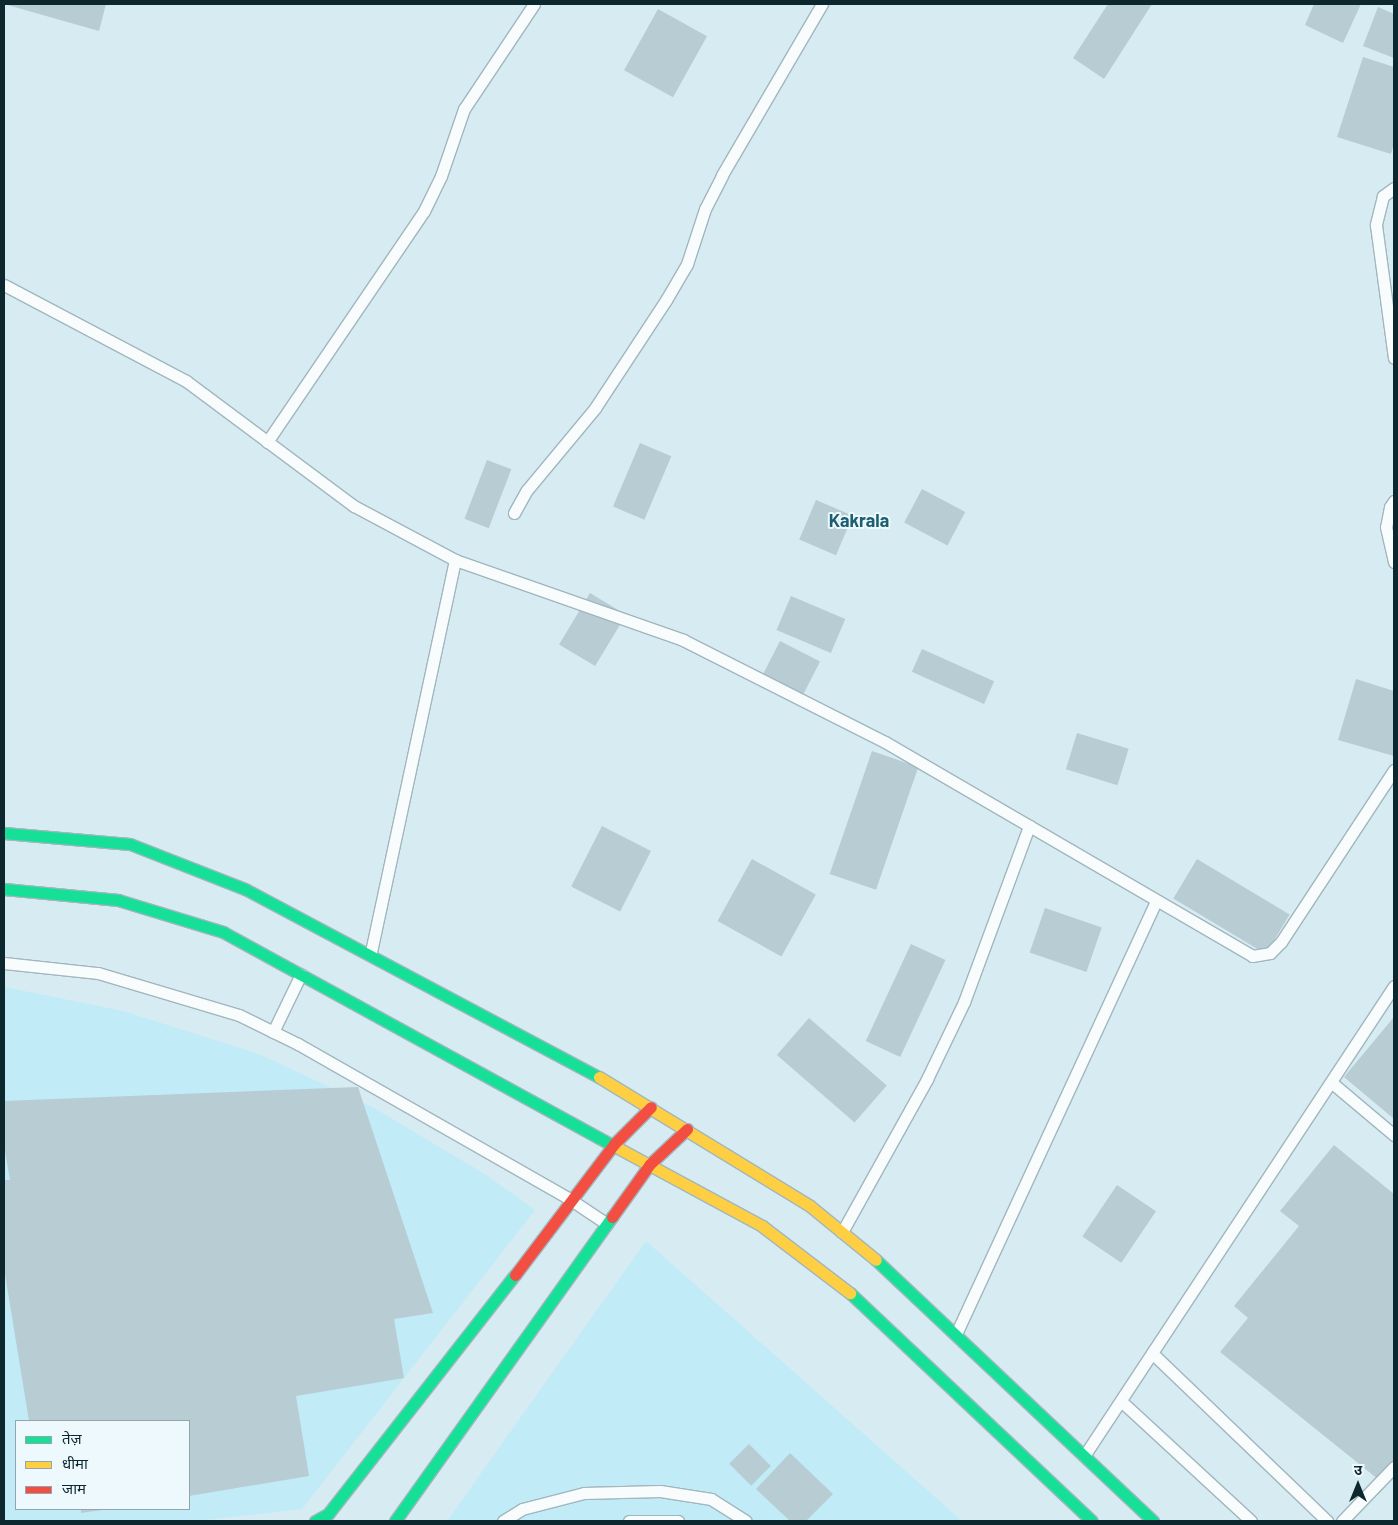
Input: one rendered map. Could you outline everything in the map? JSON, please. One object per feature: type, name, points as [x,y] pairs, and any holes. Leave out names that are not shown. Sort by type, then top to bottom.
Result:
[{"type":"street","points":[[4,833],[130,844],[245,889],[651,1107],[810,1206],[881,1264],[1153,1521]]},
{"type":"street","points":[[4,889],[118,900],[222,932],[762,1226],[851,1294],[1092,1521]]},
{"type":"street","points":[[315,1521],[328,1514],[414,1407],[614,1144],[651,1107]]},
{"type":"street","points":[[395,1521],[650,1164],[686,1129]]},
{"type":"lane","points":[[267,442],[424,211],[441,176],[464,109],[534,4]]},
{"type":"lane","points":[[514,513],[527,490],[595,408],[666,300],[687,264],[705,209],[722,175],[822,4]]},
{"type":"lane","points":[[1394,188],[1383,196],[1376,225],[1394,358]]},
{"type":"lane","points":[[4,285],[186,381],[354,506],[455,560],[683,640],[885,742],[1252,956],[1270,953],[1281,942],[1394,770]]},
{"type":"lane","points":[[1394,502],[1390,507],[1386,527],[1394,562]]},
{"type":"lane","points":[[370,955],[455,560]]},
{"type":"lane","points":[[842,1232],[927,1079],[964,1002],[1029,826]]},
{"type":"lane","points":[[956,1334],[1156,901]]},
{"type":"lane","points":[[4,963],[98,973],[239,1015],[273,1032],[571,1200],[607,1224]]},
{"type":"lane","points":[[273,1032],[302,974]]},
{"type":"lane","points":[[1084,1456],[1394,986]]},
{"type":"lane","points":[[1331,1082],[1394,1135]]},
{"type":"lane","points":[[1152,1353],[1328,1521]]},
{"type":"lane","points":[[1121,1401],[1251,1521]]},
{"type":"lane","points":[[1342,1521],[1394,1467]]},
{"type":"lane","points":[[503,1521],[522,1509],[584,1493],[660,1491],[712,1499],[746,1521]]},
{"type":"lane","points":[[630,1521],[678,1521]]},
{"type":"shaded area","points":[[4,987],[123,1011],[259,1054],[374,1108],[483,1173],[535,1210],[302,1509],[196,1521],[4,1521]]},
{"type":"shaded area","points":[[646,1241],[962,1521],[447,1521]]},
{"type":"building","points":[[4,4],[106,4],[99,31]]},
{"type":"building","points":[[1108,4],[1152,4],[1104,79],[1073,58]]},
{"type":"building","points":[[1314,4],[1361,4],[1343,43],[1305,25]]},
{"type":"building","points":[[1378,7],[1394,14],[1394,58],[1363,46]]},
{"type":"building","points":[[658,9],[707,36],[673,97],[624,70]]},
{"type":"building","points":[[1363,57],[1394,67],[1394,143],[1391,154],[1337,137]]},
{"type":"building","points":[[640,443],[671,456],[644,520],[613,507]]},
{"type":"building","points":[[487,460],[511,469],[489,528],[464,519]]},
{"type":"building","points":[[922,489],[965,512],[947,546],[904,523]]},
{"type":"building","points":[[816,500],[853,516],[836,555],[799,540]]},
{"type":"building","points":[[590,593],[626,615],[595,666],[559,644]]},
{"type":"building","points":[[791,596],[845,619],[831,653],[777,630]]},
{"type":"building","points":[[780,641],[820,661],[802,697],[762,677]]},
{"type":"building","points":[[922,649],[994,681],[984,704],[912,672]]},
{"type":"building","points":[[1356,679],[1394,691],[1394,756],[1338,740]]},
{"type":"building","points":[[1077,733],[1129,749],[1118,785],[1066,769]]},
{"type":"building","points":[[872,751],[918,767],[876,890],[830,874]]},
{"type":"building","points":[[602,826],[651,851],[620,912],[571,887]]},
{"type":"building","points":[[752,859],[816,894],[781,956],[718,921]]},
{"type":"building","points":[[1197,859],[1290,915],[1266,954],[1173,898]]},
{"type":"building","points":[[1045,908],[1102,928],[1086,972],[1030,952]]},
{"type":"building","points":[[911,944],[945,960],[900,1057],[866,1041]]},
{"type":"building","points":[[1394,1017],[1394,1119],[1344,1077]]},
{"type":"building","points":[[809,1018],[887,1086],[855,1123],[777,1055]]},
{"type":"building","points":[[358,1087],[433,1313],[394,1319],[404,1378],[296,1396],[309,1476],[190,1496],[190,1420],[29,1420],[4,1268],[4,1180],[10,1180],[4,1145],[4,1101]]},
{"type":"building","points":[[1334,1145],[1394,1194],[1394,1461],[1379,1480],[1220,1352],[1248,1318],[1234,1306],[1299,1226],[1280,1211]]},
{"type":"building","points":[[1117,1185],[1156,1211],[1121,1263],[1082,1236]]},
{"type":"building","points":[[749,1444],[771,1466],[751,1486],[729,1464]]},
{"type":"building","points":[[790,1453],[833,1494],[806,1521],[790,1521],[756,1489]]},
{"type":"building","points":[[81,1510],[102,1510],[81,1513]]},
{"type":"traffic: fast","points":[[4,833],[130,844],[245,889],[599,1077]]},
{"type":"traffic: fast","points":[[4,889],[118,900],[223,932],[618,1148]]},
{"type":"traffic: fast","points":[[395,1521],[612,1217]]},
{"type":"traffic: fast","points":[[876,1260],[1153,1521]]},
{"type":"traffic: fast","points":[[315,1521],[328,1514],[515,1275]]},
{"type":"traffic: fast","points":[[850,1293],[1092,1521]]},
{"type":"traffic: slow","points":[[599,1077],[810,1206],[876,1260]]},
{"type":"traffic: slow","points":[[618,1148],[762,1226],[850,1293]]},
{"type":"traffic: jam","points":[[515,1275],[614,1144],[651,1107]]},
{"type":"traffic: jam","points":[[612,1217],[650,1164],[687,1129]]},
{"type":"district","name":"Kakrala","points":[[859,520]]}]
